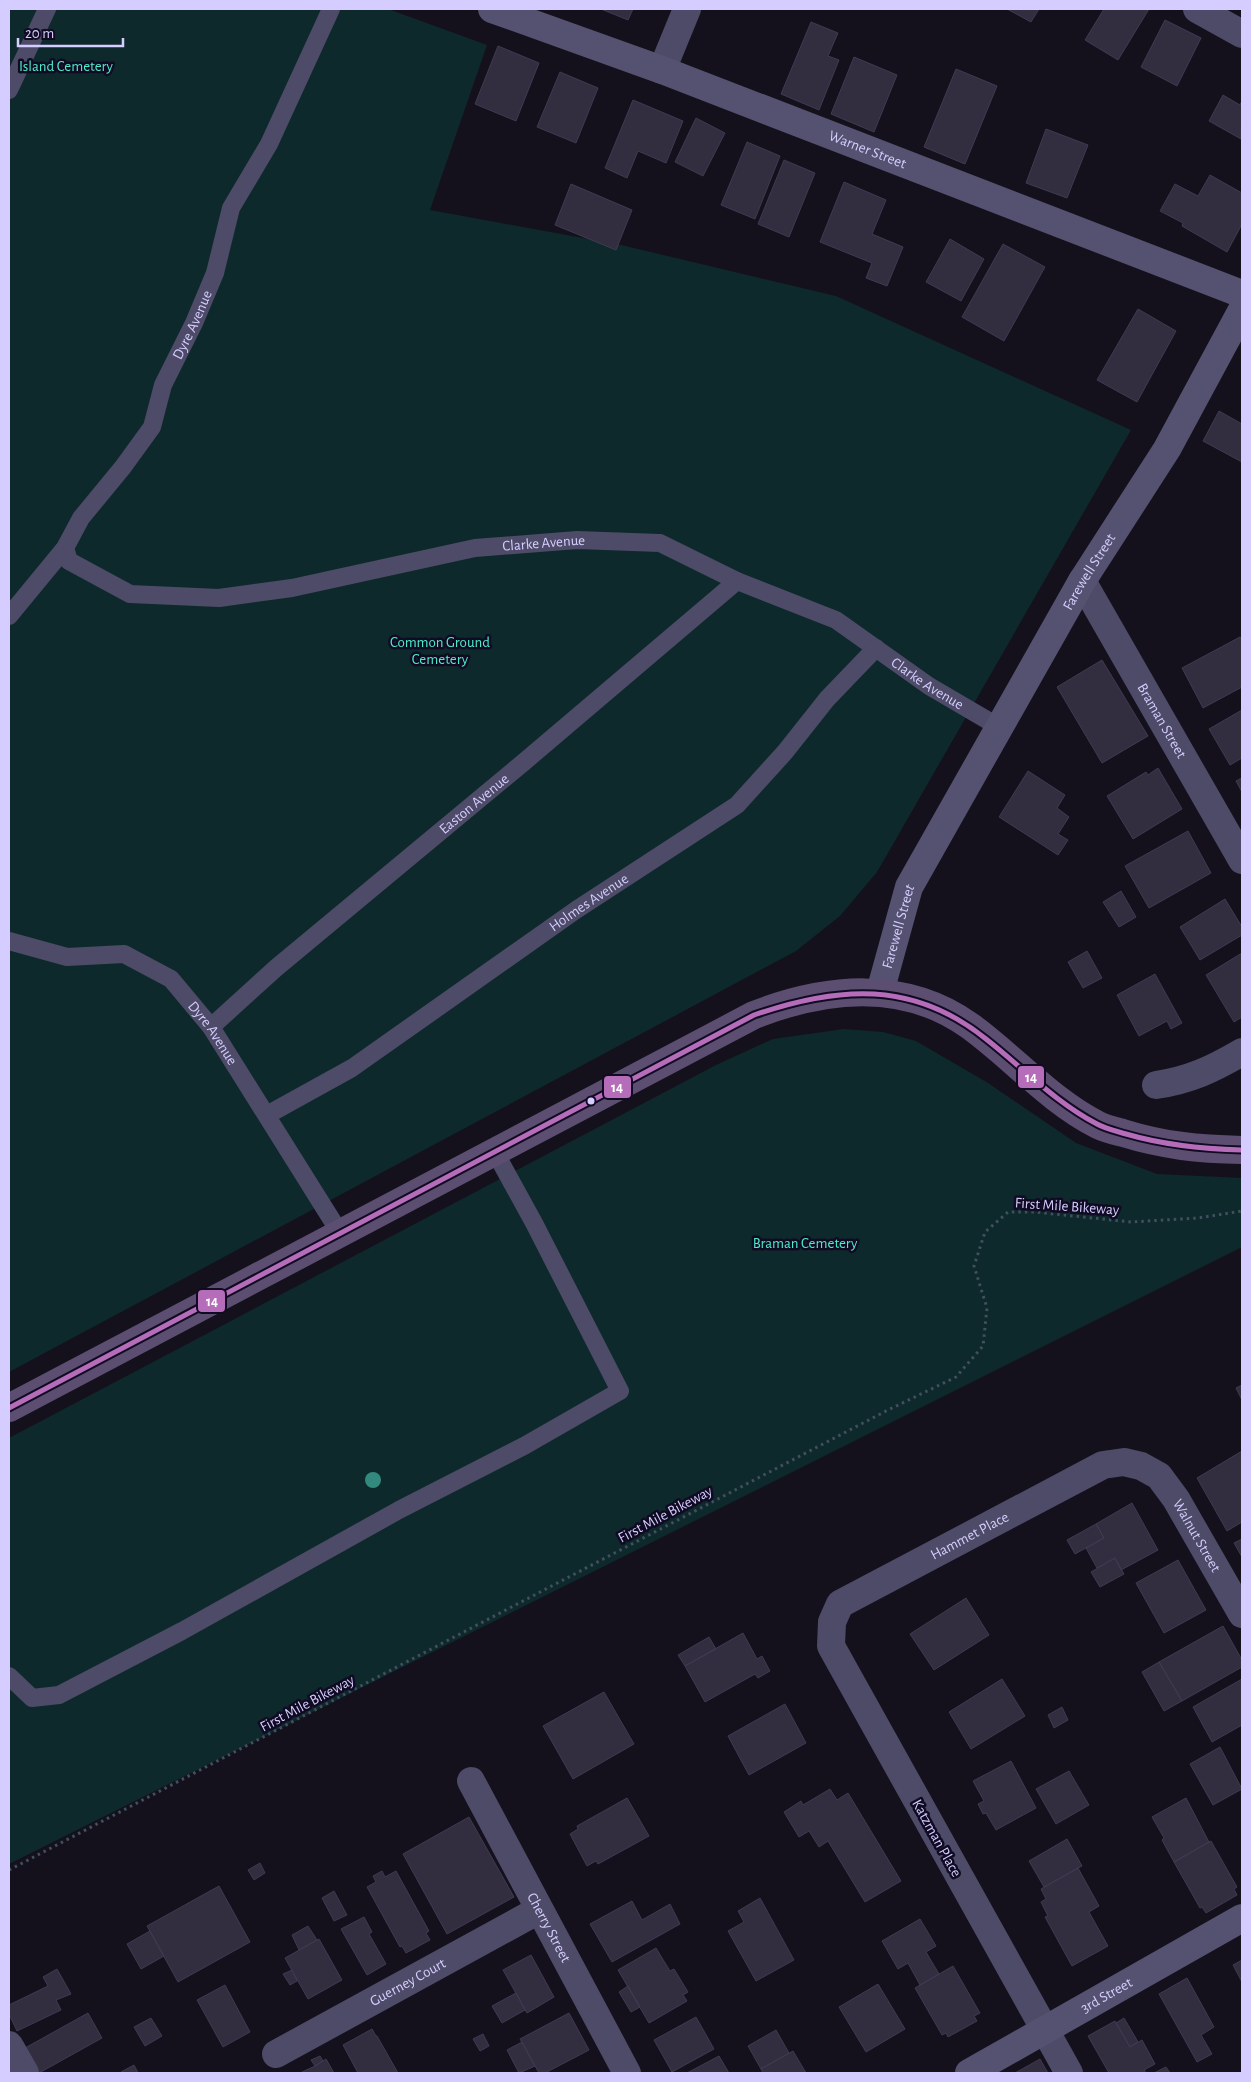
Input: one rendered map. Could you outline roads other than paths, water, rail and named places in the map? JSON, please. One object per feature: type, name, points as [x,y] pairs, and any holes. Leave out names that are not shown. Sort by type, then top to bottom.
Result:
[{"type":"main road","points":[[9,1408],[754,1015],[785,1003],[851,993],[880,992],[914,998],[943,1008],[971,1027],[1050,1095],[1099,1126],[1154,1143],[1203,1149],[1242,1150]]},
{"type":"street","name":"Warner Street","points":[[492,9],[662,70],[1242,294]]},
{"type":"street","points":[[662,70],[687,9]]},
{"type":"street","points":[[1197,9],[1242,34]]},
{"type":"street","name":"Farewell Street","points":[[880,992],[908,887],[1082,582],[1167,448],[1242,310]]},
{"type":"street","name":"Braman Street","points":[[1082,582],[1242,860]]},
{"type":"street","points":[[1156,1085],[1180,1081],[1204,1072],[1242,1052]]},
{"type":"street","name":"Hammet Place","points":[[831,1646],[832,1622],[840,1604],[1103,1465],[1124,1462],[1141,1466]]},
{"type":"street","name":"Walnut Street","points":[[1141,1466],[1159,1476],[1176,1499],[1242,1614]]},
{"type":"street","name":"Katzman Place","points":[[831,1646],[1069,2073]]},
{"type":"street","name":"Cherry Street","points":[[471,1781],[627,2073]]},
{"type":"street","name":"Guerney Court","points":[[276,2054],[539,1910]]},
{"type":"street","name":"3rd Street","points":[[969,2073],[1242,1918]]},
{"type":"street","points":[[9,2045],[25,2073]]},
{"type":"lane","points":[[9,90],[47,9]]},
{"type":"lane","name":"Dyre Avenue","points":[[9,616],[65,548],[81,518],[123,467],[152,427],[162,385],[194,323],[215,274],[231,208],[269,144],[331,9]]},
{"type":"lane","name":"Clarke Avenue","points":[[65,548],[69,561],[130,594],[218,598],[292,588],[475,548],[577,540],[660,543],[737,581],[836,620],[929,686],[999,727]]},
{"type":"lane","name":"Easton Avenue","points":[[211,1027],[276,968],[524,762],[737,581]]},
{"type":"lane","name":"Holmes Avenue","points":[[267,1115],[352,1068],[576,910],[737,805],[785,752],[827,699],[876,648]]},
{"type":"lane","name":"Dyre Avenue","points":[[9,941],[67,957],[124,954],[171,979],[211,1027],[340,1233]]},
{"type":"lane","points":[[9,1676],[32,1698],[59,1695],[182,1631],[399,1510],[524,1446],[620,1391],[534,1223],[495,1152]]},
{"type":"park label","name":"Island Cemetery","points":[[66,66]]},
{"type":"park label","name":"Common Ground Cemetery","points":[[440,650]]},
{"type":"park label","name":"Braman Cemetery","points":[[805,1243]]}]
